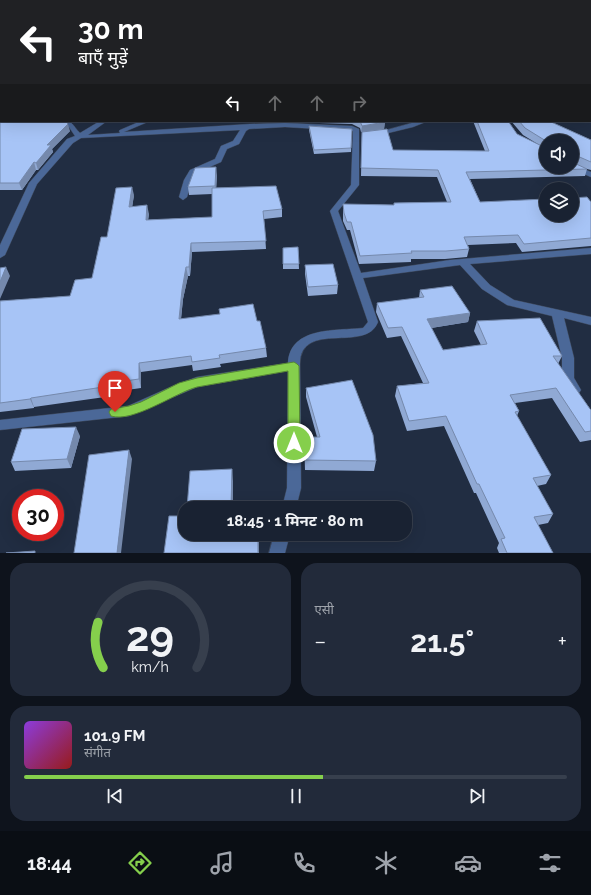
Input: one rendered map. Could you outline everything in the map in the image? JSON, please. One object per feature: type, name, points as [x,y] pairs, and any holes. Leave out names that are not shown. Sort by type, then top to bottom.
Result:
[{"type":"street","points":[[66,122],[72,126],[74,132],[79,136],[284,123],[352,128],[357,130],[363,136]]},
{"type":"street","points":[[0,255],[31,186],[70,141],[92,130],[103,122]]},
{"type":"street","points":[[115,134],[145,122]]},
{"type":"street","points":[[363,136],[397,130],[422,122]]},
{"type":"street","points":[[182,197],[189,174],[196,169],[218,160],[224,148],[236,142],[243,130],[250,126]]},
{"type":"street","points":[[291,501],[294,488],[295,352],[300,344],[307,340],[319,336],[359,332],[371,327],[373,322],[358,276],[334,212],[354,187],[363,136]]},
{"type":"street","points":[[579,169],[591,175]]},
{"type":"street","points":[[358,276],[462,262],[591,250]]},
{"type":"street","points":[[462,262],[486,287],[511,303],[591,321]]},
{"type":"street","points":[[557,314],[568,358],[568,379],[580,397]]},
{"type":"street","points":[[0,424],[129,411],[145,405],[183,386],[197,382],[294,366]]},
{"type":"street","points":[[277,553],[280,541]]},
{"type":"building","points":[[0,122],[66,122],[68,124],[47,145],[51,145],[36,163],[34,162],[19,183],[0,183]]},
{"type":"building","points":[[360,122],[385,122],[362,126]]},
{"type":"building","points":[[477,122],[509,122],[517,134],[539,145],[539,170],[466,172],[480,202],[539,199],[539,222],[579,222],[579,198],[587,197],[591,202],[591,238],[524,244],[518,235],[464,237],[469,249],[446,251],[411,251],[412,253],[360,256],[351,222],[347,222],[343,204],[394,205],[394,203],[451,202],[438,170],[361,168],[362,132],[387,129],[393,150],[489,151]]},
{"type":"building","points":[[520,122],[551,122],[578,134],[539,134],[539,137],[525,128]]},
{"type":"building","points":[[309,126],[352,129],[351,148],[314,150]]},
{"type":"building","points":[[579,135],[591,140],[591,162],[579,157]]},
{"type":"building","points":[[579,165],[587,169],[579,169]]},
{"type":"building","points":[[216,167],[215,186],[188,187],[195,168]]},
{"type":"building","points":[[276,186],[282,209],[263,211],[266,241],[191,243],[189,267],[186,267],[179,319],[220,314],[219,309],[253,304],[257,321],[260,321],[266,348],[219,355],[220,358],[192,362],[191,356],[139,363],[139,379],[103,384],[103,387],[0,403],[0,301],[70,296],[75,280],[92,278],[101,237],[107,237],[116,188],[132,187],[129,207],[147,205],[146,220],[212,217],[212,188]]},
{"type":"building","points":[[298,247],[299,264],[283,264],[283,248]]},
{"type":"building","points":[[333,264],[338,285],[308,287],[305,265]]},
{"type":"building","points":[[6,267],[0,282],[0,268]]},
{"type":"building","points":[[452,286],[470,313],[427,319],[443,350],[487,344],[477,321],[540,318],[562,356],[553,356],[591,410],[591,431],[585,432],[556,388],[510,395],[519,411],[515,412],[551,475],[533,478],[553,514],[534,517],[553,553],[507,553],[501,539],[505,538],[479,484],[477,484],[446,416],[409,421],[397,386],[429,383],[402,327],[388,328],[377,303],[424,297],[420,290]]},
{"type":"building","points":[[352,380],[373,435],[376,461],[305,460],[304,437],[320,437],[306,388]]},
{"type":"building","points":[[76,427],[67,459],[11,462],[22,429]]},
{"type":"building","points":[[129,450],[117,553],[74,553],[89,455]]},
{"type":"building","points":[[232,469],[231,501],[188,501],[190,471]]},
{"type":"building","points":[[169,516],[178,516],[178,541],[258,541],[258,553],[164,553]]},
{"type":"building","points":[[35,551],[35,553],[6,553]]},
{"type":"route","points":[[115,412],[129,411],[145,405],[183,386],[197,382],[294,366],[294,443]]}]
